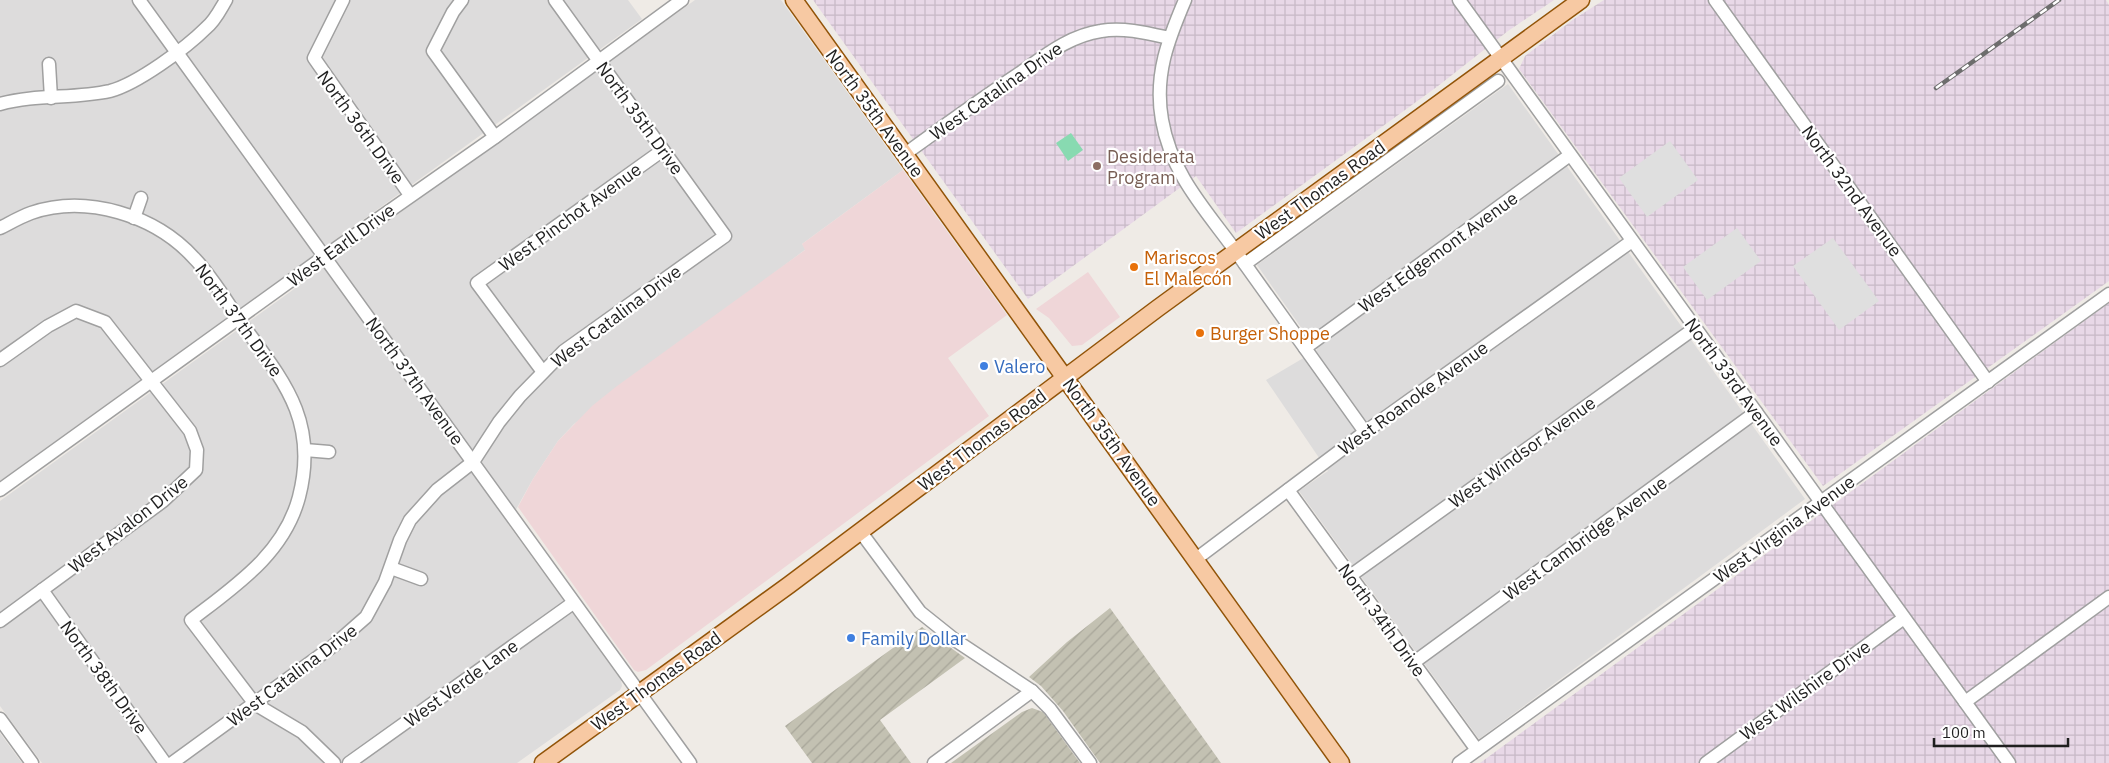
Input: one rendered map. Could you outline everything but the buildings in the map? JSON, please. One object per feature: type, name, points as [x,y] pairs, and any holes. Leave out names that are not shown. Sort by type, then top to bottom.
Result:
[{"type":"main road","name":"North 35th Avenue","points":[[794,0],[1341,763]]},
{"type":"main road","name":"West Thomas Road","points":[[543,763],[1065,378],[1241,258],[1469,81],[1581,0]]},
{"type":"street","name":"North 37th Avenue","points":[[139,0],[690,763]]},
{"type":"street","points":[[0,104],[19,99],[51,98],[112,90],[153,70],[208,27],[226,0]]},
{"type":"street","name":"North 36th Drive","points":[[343,0],[314,58],[410,195]]},
{"type":"street","points":[[462,0],[453,12],[433,51],[495,137]]},
{"type":"street","name":"North 35th Drive","points":[[555,0],[725,236]]},
{"type":"street","name":"West Earll Drive","points":[[0,490],[410,195],[495,137],[682,0]]},
{"type":"street","points":[[1185,0],[1169,38],[1161,66],[1162,118],[1172,159],[1189,189],[1241,258],[1365,432]]},
{"type":"street","name":"North 33rd Avenue","points":[[1459,0],[2009,763]]},
{"type":"street","name":"North 32nd Avenue","points":[[1715,0],[1988,382]]},
{"type":"street","name":"West Catalina Drive","points":[[905,154],[994,90],[1070,40],[1099,31],[1112,30],[1140,31],[1169,38]]},
{"type":"street","points":[[49,64],[51,98]]},
{"type":"street","points":[[1469,81],[1479,95]]},
{"type":"street","name":"West Thomas Road","points":[[1241,258],[1498,81]]},
{"type":"street","name":"West Pinchot Avenue","points":[[542,372],[477,283],[663,150]]},
{"type":"street","name":"West Edgemont Avenue","points":[[1305,348],[1570,155]]},
{"type":"street","points":[[134,218],[141,198]]},
{"type":"street","name":"North 37th Drive","points":[[0,228],[31,213],[71,206],[111,210],[160,230],[194,258],[279,374],[297,408],[306,450],[298,498],[279,542],[244,579],[191,620],[255,704]]},
{"type":"street","name":"West Catalina Drive","points":[[172,763],[333,646],[366,617],[391,568],[400,540],[410,520],[437,490],[473,462],[499,422],[542,372],[564,351],[725,236]]},
{"type":"street","name":"West Roanoke Avenue","points":[[1196,559],[1365,432],[1632,241]]},
{"type":"street","name":"West Virginia Avenue","points":[[1459,763],[2109,294]]},
{"type":"street","name":"West Avalon Drive","points":[[0,360],[48,326],[76,311],[105,322],[190,431],[197,450],[196,470],[163,501],[0,620]]},
{"type":"street","name":"West Windsor Avenue","points":[[1350,576],[1695,328]]},
{"type":"street","name":"West Cambridge Avenue","points":[[1413,663],[1756,412]]},
{"type":"street","points":[[306,450],[329,452]]},
{"type":"street","name":"North 34th Drive","points":[[1288,490],[1476,750]]},
{"type":"street","points":[[860,531],[920,612],[955,640],[1032,691],[1050,709],[1090,763]]},
{"type":"street","points":[[391,568],[421,578]]},
{"type":"street","name":"North 38th Drive","points":[[42,590],[165,763]]},
{"type":"street","points":[[1965,702],[2109,597]]},
{"type":"street","name":"West Verde Lane","points":[[349,763],[573,603]]},
{"type":"street","name":"West Wilshire Drive","points":[[1706,763],[1904,618]]},
{"type":"street","points":[[934,763],[1032,691]]},
{"type":"street","points":[[255,704],[302,732],[334,763]]},
{"type":"street","points":[[0,719],[32,763]]},
{"type":"shaded area","points":[[0,0],[628,0],[642,19],[0,481]]},
{"type":"shaded area","points":[[695,0],[781,0],[903,170],[802,244],[806,249],[574,424],[558,441],[533,479],[508,524],[621,680],[622,686],[620,690],[517,763],[42,763],[0,706],[0,501]]},
{"type":"shaded area","points":[[813,0],[1554,0],[1508,31],[1438,86],[1236,233],[1196,176],[1028,299]]},
{"type":"shaded area","points":[[1604,0],[2106,0],[2109,5],[2109,281],[1823,486],[1519,69],[1525,56],[1574,19]]},
{"type":"shaded area","points":[[1508,84],[1805,499],[1479,739],[1299,491],[1328,471],[1266,380],[1317,350],[1257,265]]},
{"type":"shaded area","points":[[1670,141],[1698,180],[1647,217],[1619,178]]},
{"type":"shaded area","points":[[903,170],[1007,315],[948,358],[989,416],[646,670],[638,672],[634,670],[518,507],[533,479],[558,441],[592,406],[805,250],[802,244]]},
{"type":"shaded area","points":[[1737,228],[1761,261],[1707,300],[1683,267]]},
{"type":"shaded area","points":[[1833,238],[1879,301],[1839,330],[1793,266]]},
{"type":"shaded area","points":[[1088,272],[1120,317],[1082,345],[1072,346],[1049,318],[1036,309]]},
{"type":"shaded area","points":[[2109,303],[2109,763],[1480,763]]},
{"type":"shaded area","points":[[1110,608],[1221,763],[1100,763],[1063,711],[1041,686],[1029,677],[1067,642]]},
{"type":"shaded area","points":[[922,627],[965,658],[880,720],[911,763],[812,763],[785,726]]},
{"type":"shaded area","points":[[1032,708],[1043,712],[1080,763],[951,763],[1022,712]]},
{"type":"shaded area","points":[[0,733],[22,763],[0,763]]},
{"type":"green space","points":[[1071,133],[1083,150],[1068,161],[1056,143]]},
{"type":"railway","points":[[1936,88],[2059,0]]},
{"type":"place","name":"Desiderata Program","points":[[1097,166]]},
{"type":"place","name":"Mariscos El Malecón","points":[[1134,267]]},
{"type":"place","name":"Burger Shoppe","points":[[1200,333]]},
{"type":"place","name":"Valero","points":[[984,366]]},
{"type":"place","name":"Family Dollar","points":[[851,638]]}]
